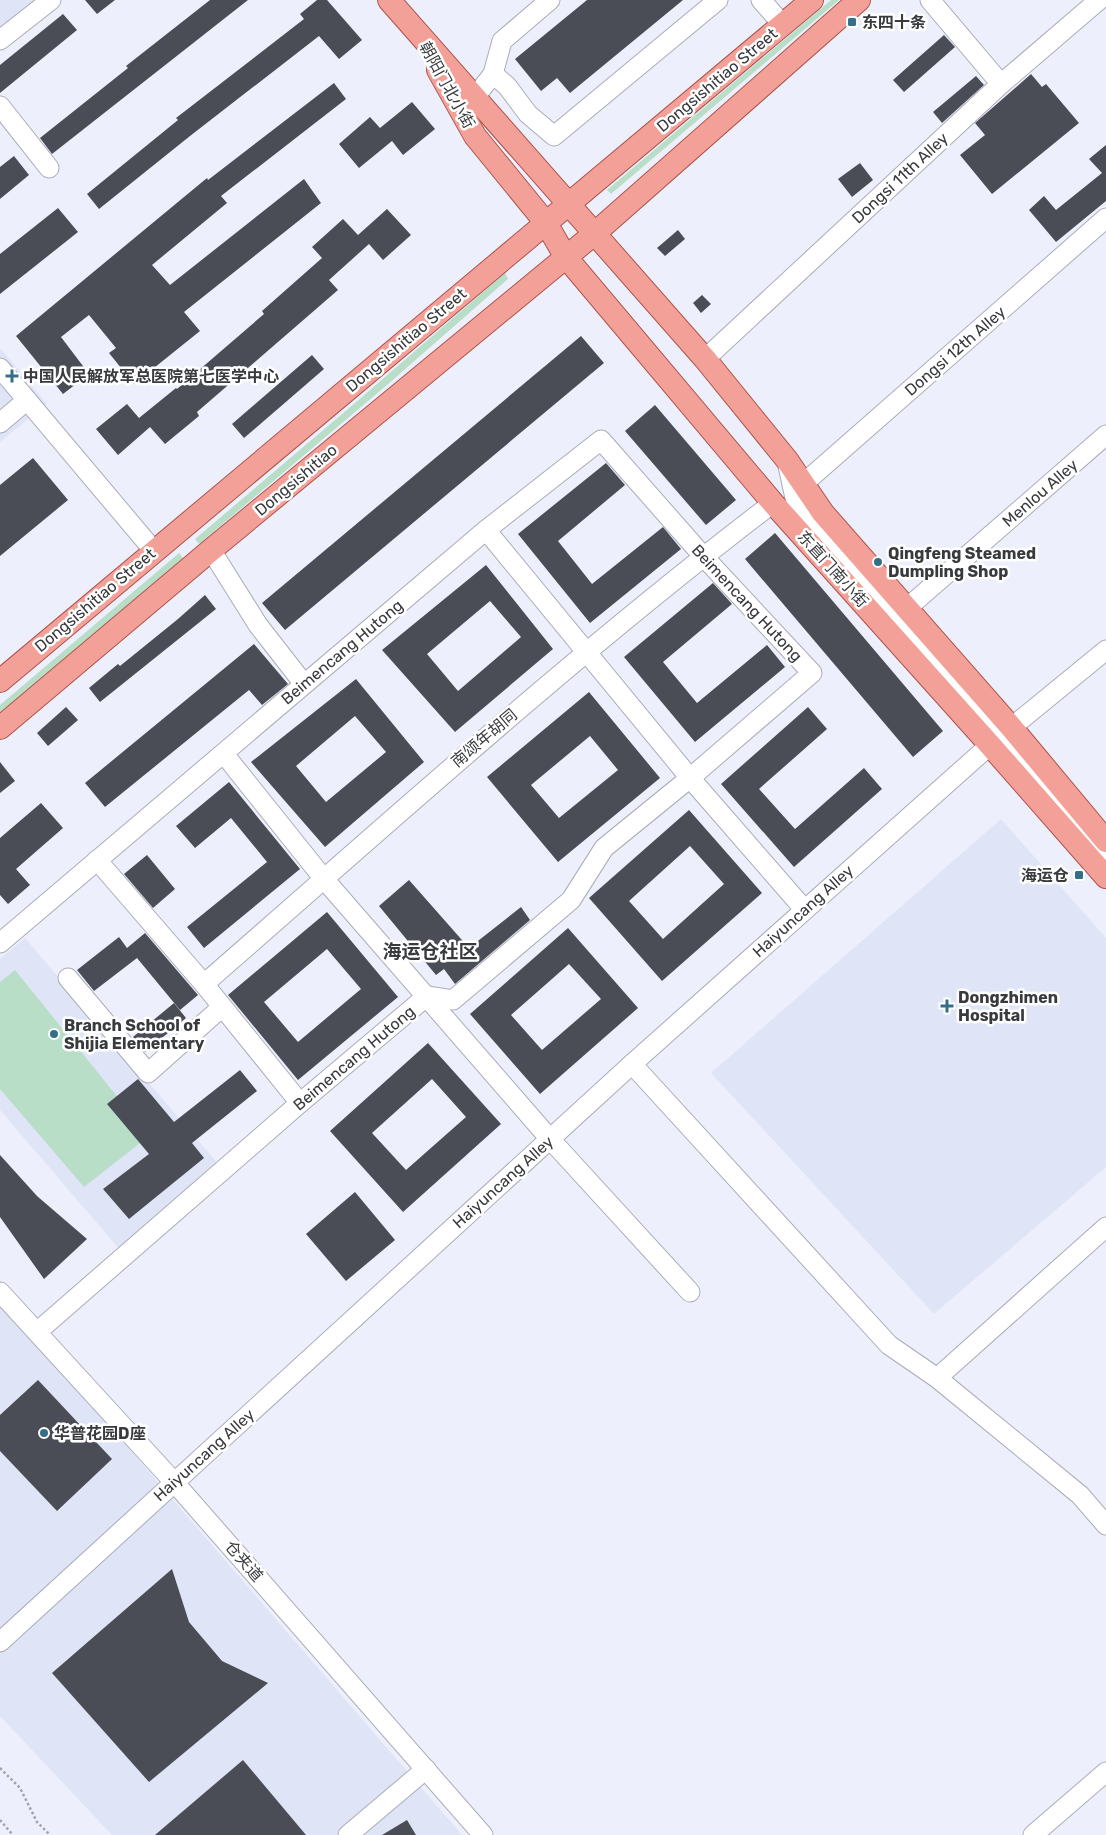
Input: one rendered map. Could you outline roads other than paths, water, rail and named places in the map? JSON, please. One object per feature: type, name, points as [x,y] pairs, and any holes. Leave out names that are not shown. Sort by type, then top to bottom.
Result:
[{"type":"main road","points":[[389,0],[417,32]]},
{"type":"main road","name":"Dongsishitiao Street","points":[[0,681],[812,0]]},
{"type":"main road","name":"Dongsishitiao Street","points":[[594,234],[859,0]]},
{"type":"main road","name":"朝阳门北小街","points":[[417,32],[594,234]]},
{"type":"main road","name":"朝阳门北小街","points":[[417,32],[475,136],[546,223],[565,256]]},
{"type":"main road","name":"Dongsishitiao","points":[[0,728],[211,550],[594,234]]},
{"type":"main road","name":"东直门南小街","points":[[594,234],[705,359],[787,460],[823,513],[906,609],[1106,877]]},
{"type":"main road","name":"东直门南小街","points":[[565,256],[773,503],[1000,736],[1106,841]]},
{"type":"street","points":[[0,40],[51,0]]},
{"type":"street","points":[[475,97],[494,74],[502,41],[550,0]]},
{"type":"street","points":[[494,74],[507,86],[528,114],[554,136],[718,0]]},
{"type":"street","points":[[761,0],[783,25]]},
{"type":"street","points":[[930,0],[1001,84]]},
{"type":"street","name":"Dongsi 11th Alley","points":[[705,359],[1001,84],[1099,0]]},
{"type":"street","points":[[0,106],[49,168]]},
{"type":"street","name":"Dongsi 12th Alley","points":[[803,484],[1106,218]]},
{"type":"street","points":[[0,368],[154,550]]},
{"type":"street","points":[[0,423],[27,400]]},
{"type":"street","name":"Menlou Alley","points":[[906,609],[1106,435]]},
{"type":"street","name":"Beimencang Hutong","points":[[0,943],[486,530],[602,440],[703,556],[812,674],[604,848],[571,900],[453,1000],[427,996],[300,1103],[37,1332]]},
{"type":"street","points":[[787,460],[795,498],[811,523],[1106,858]]},
{"type":"street","name":"南颂年胡同","points":[[204,984],[467,752],[703,556],[773,503]]},
{"type":"street","points":[[486,530],[690,778],[804,910]]},
{"type":"street","points":[[211,550],[258,625],[304,684]]},
{"type":"street","name":"Haiyuncang Alley","points":[[0,1642],[632,1064],[1000,736],[1106,650]]},
{"type":"street","points":[[224,754],[324,879],[550,1139],[690,1292]]},
{"type":"street","points":[[97,860],[204,984],[300,1103]]},
{"type":"street","points":[[68,978],[148,1073],[222,1007]]},
{"type":"street","points":[[632,1064],[889,1345],[937,1378],[1080,1495],[1106,1525]]},
{"type":"street","points":[[937,1378],[1106,1227]]},
{"type":"street","name":"仓夹道","points":[[0,1292],[174,1482],[483,1835]]},
{"type":"street","points":[[348,1835],[426,1769]]},
{"type":"street","points":[[1033,1835],[1106,1772]]},
{"type":"place","name":"东四十条","points":[[852,22]]},
{"type":"place","name":"中国人民解放军总医院第七医学中心","points":[[12,376]]},
{"type":"place","name":"Qingfeng Steamed Dumpling Shop","points":[[878,562]]},
{"type":"place","name":"海运仓","points":[[1079,875]]},
{"type":"place","name":"Dongzhimen Hospital","points":[[947,1006]]},
{"type":"place","name":"Branch School of Shijia Elementary","points":[[54,1034]]},
{"type":"place","name":"华普花园D座","points":[[44,1433]]},
{"type":"district","name":"海运仓社区","points":[[430,951]]}]
